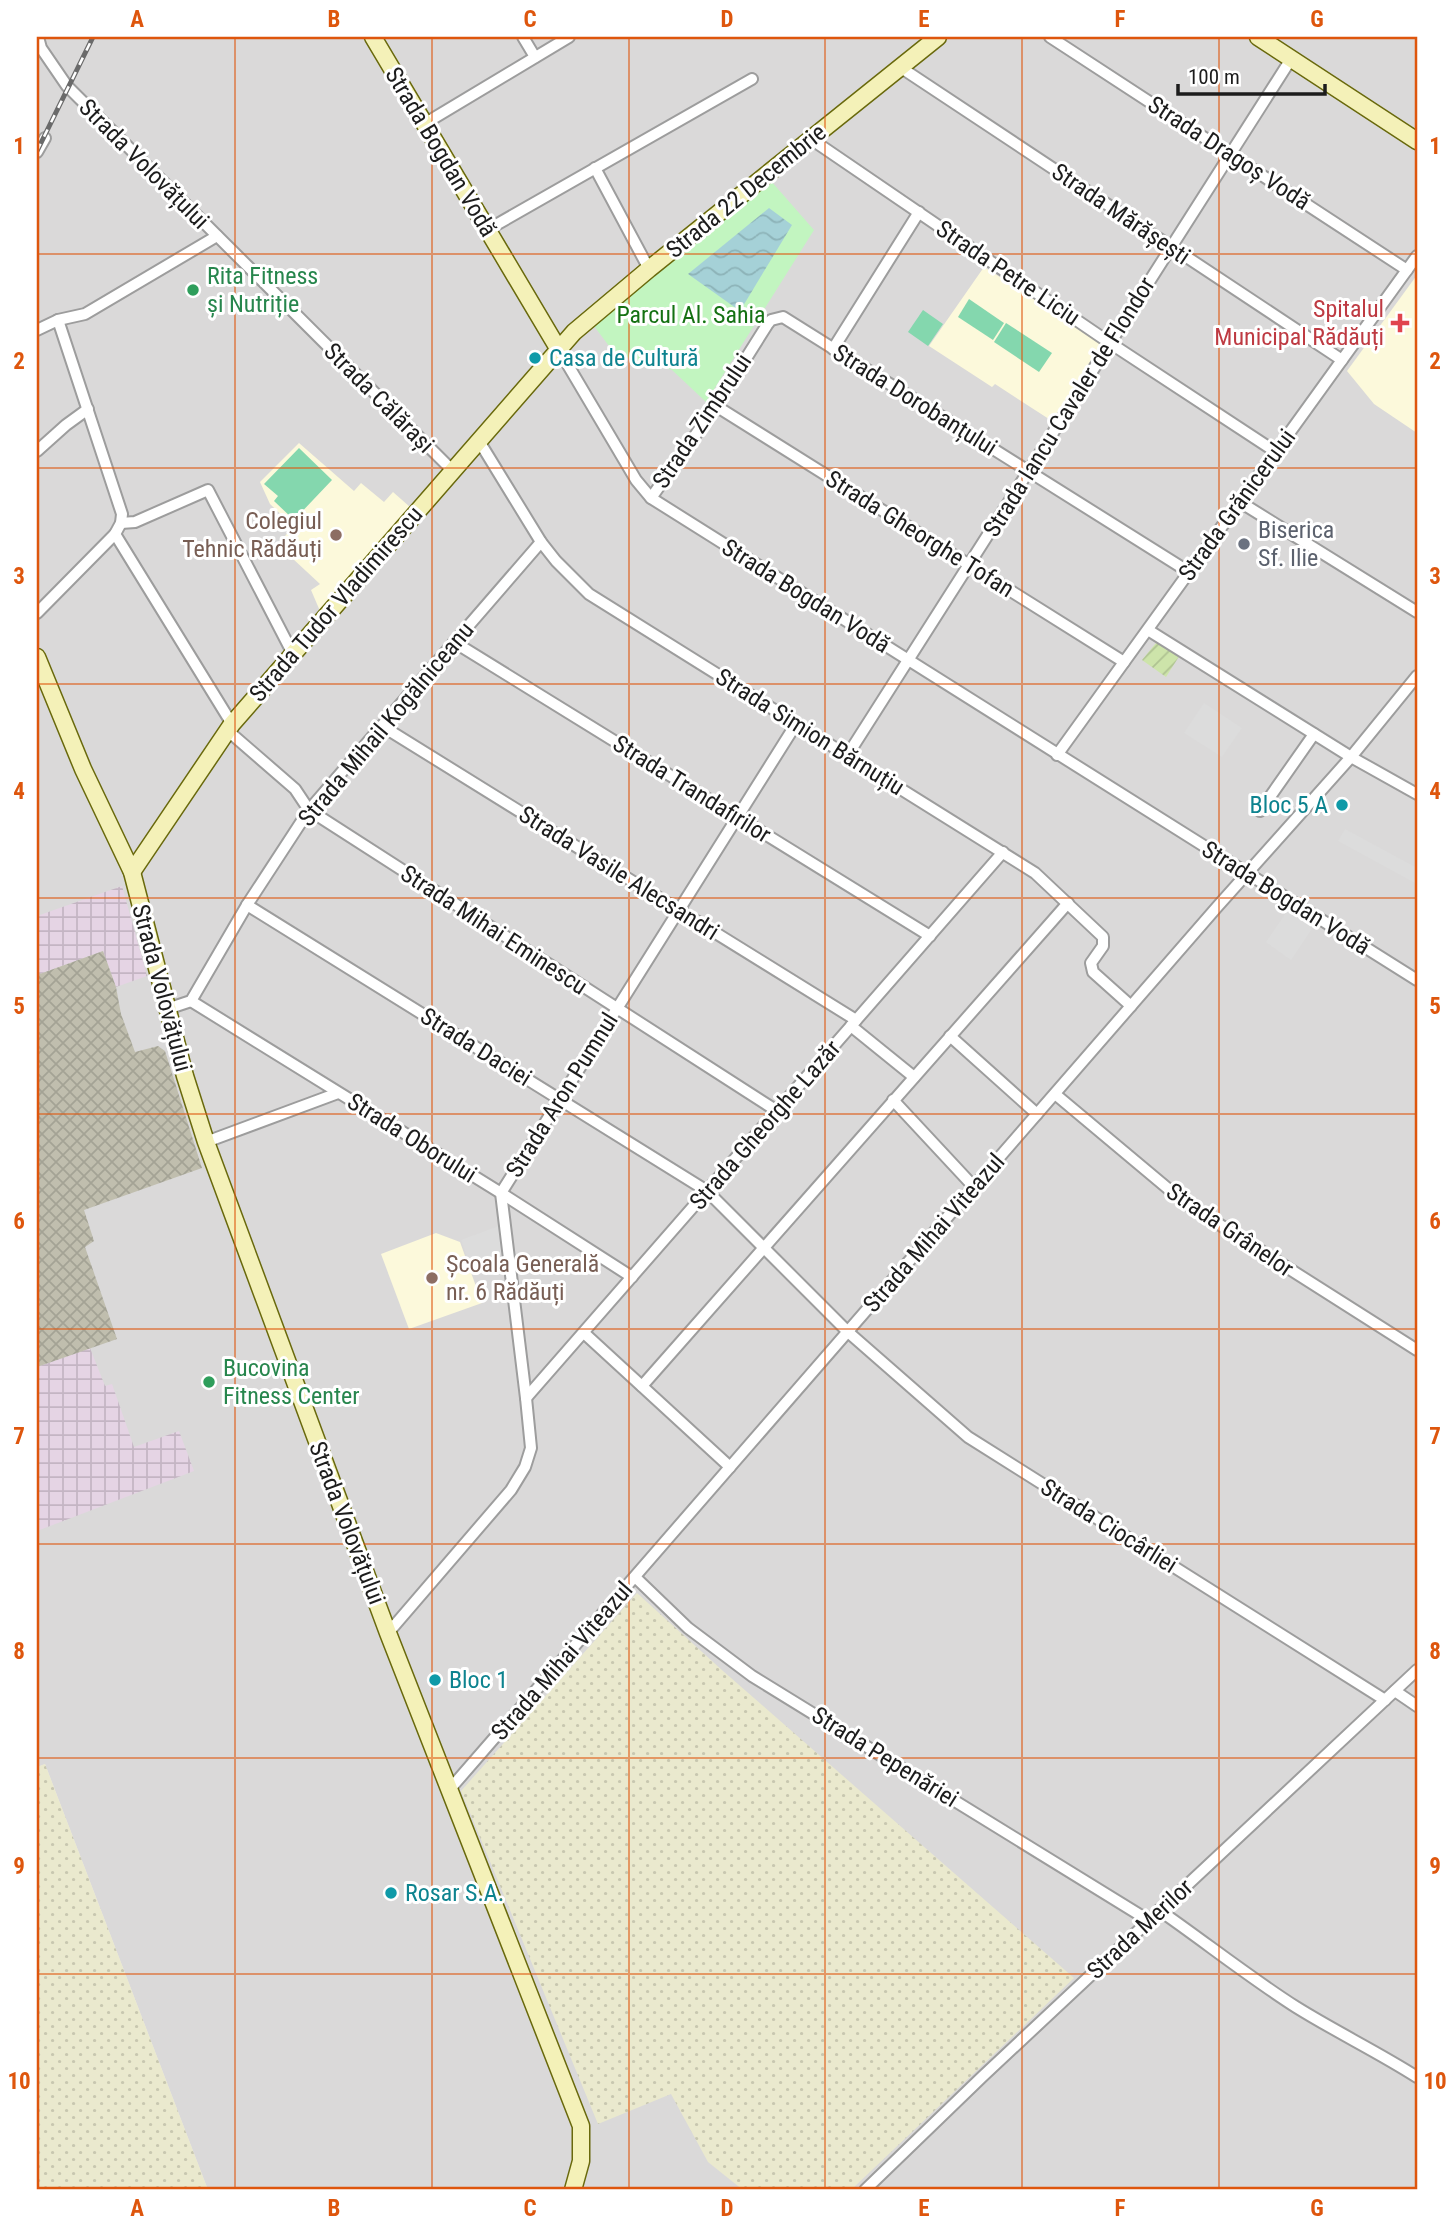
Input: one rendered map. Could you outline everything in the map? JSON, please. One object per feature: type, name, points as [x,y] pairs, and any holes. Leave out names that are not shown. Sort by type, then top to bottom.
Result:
[{"type":"main road","name":"Strada Bogdan Vodă","points":[[373,37],[559,350]]},
{"type":"main road","name":"Strada 22 Decembrie","points":[[559,350],[574,332],[649,269],[938,37]]},
{"type":"main road","points":[[1259,37],[1417,141]]},
{"type":"main road","name":"Strada Tudor Vladimirescu","points":[[132,872],[229,727],[559,350]]},
{"type":"main road","name":"Strada Volovățului","points":[[37,657],[83,769],[132,872],[167,1009],[206,1142],[388,1633],[581,2126],[580,2161],[573,2190]]},
{"type":"street","name":"Strada Volovățului","points":[[37,37],[67,86],[217,236],[85,314],[58,320],[37,330]]},
{"type":"street","points":[[523,37],[536,57]]},
{"type":"street","points":[[424,124],[569,37]]},
{"type":"street","name":"Strada Dragoș Vodă","points":[[1051,37],[1407,270]]},
{"type":"street","name":"Strada Iancu Cavaler de Flondor","points":[[847,755],[1291,59]]},
{"type":"street","name":"Strada Mărășești","points":[[900,67],[1342,360]]},
{"type":"street","points":[[487,230],[752,79]]},
{"type":"street","points":[[37,152],[45,138]]},
{"type":"street","name":"Strada Petre Liciu","points":[[811,138],[1110,343],[1276,452]]},
{"type":"street","points":[[595,169],[649,269]]},
{"type":"street","points":[[832,348],[919,212]]},
{"type":"street","name":"Strada Călărași","points":[[217,236],[453,471]]},
{"type":"street","name":"Strada Grănicerului","points":[[1057,755],[1417,256]]},
{"type":"street","name":"Strada Dorobanțului","points":[[783,317],[1189,572]]},
{"type":"street","name":"Strada Zimbrului","points":[[651,498],[716,406],[767,325],[771,320],[783,317]]},
{"type":"street","points":[[37,613],[115,534],[121,523],[121,507],[58,320]]},
{"type":"street","name":"Strada Bogdan Vodă","points":[[559,350],[636,480],[651,498],[1417,981]]},
{"type":"street","name":"Strada Gheorghe Tofan","points":[[716,406],[1124,663]]},
{"type":"street","points":[[37,452],[88,409]]},
{"type":"street","name":"Strada Simion Bărnuțiu","points":[[479,441],[541,542],[589,594],[1035,873],[1103,937],[1103,946],[1091,963],[1093,972],[1131,1006]]},
{"type":"street","points":[[121,523],[135,522],[208,490],[293,654]]},
{"type":"street","points":[[1240,502],[1417,612]]},
{"type":"street","name":"Strada Mihai Eminescu","points":[[115,534],[229,727],[295,789],[309,810],[777,1111]]},
{"type":"street","name":"Strada Mihail Kogălniceanu","points":[[191,1001],[247,905],[309,810],[541,542]]},
{"type":"street","points":[[1148,630],[1351,757],[1417,794]]},
{"type":"street","name":"Strada Trandafirilor","points":[[454,642],[930,936]]},
{"type":"street","name":"Strada Mihai Viteazul","points":[[450,1790],[1246,874],[1351,757],[1417,676]]},
{"type":"street","name":"Strada Aron Pumnul","points":[[388,1633],[511,1490],[525,1467],[531,1448],[501,1193],[796,724]]},
{"type":"street","name":"Strada Vasile Alecsandri","points":[[382,726],[679,910],[854,1023],[914,1077]]},
{"type":"street","points":[[1260,811],[1314,734]]},
{"type":"street","name":"Strada Gheorghe Lazăr","points":[[526,1398],[1003,852]]},
{"type":"street","points":[[642,1386],[1068,903]]},
{"type":"street","name":"Strada Daciei","points":[[247,905],[707,1191],[763,1249]]},
{"type":"street","points":[[167,1009],[191,1001]]},
{"type":"street","name":"Strada Oborului","points":[[191,1001],[632,1277]]},
{"type":"street","points":[[950,1036],[1037,1114]]},
{"type":"street","points":[[206,1142],[338,1093]]},
{"type":"street","name":"Strada Grânelor","points":[[1055,1094],[1184,1202],[1417,1350]]},
{"type":"street","points":[[893,1100],[974,1187]]},
{"type":"street","name":"Strada Ciocârliei","points":[[763,1249],[848,1332],[968,1437],[1385,1700]]},
{"type":"street","points":[[584,1333],[730,1467]]},
{"type":"street","name":"Strada Pepenăriei","points":[[635,1577],[688,1628],[752,1676],[1148,1920]]},
{"type":"street","name":"Strada Merilor","points":[[865,2190],[1148,1920],[1417,1670]]},
{"type":"street","points":[[1395,1691],[1417,1706]]},
{"type":"street","points":[[1160,1910],[1294,2006],[1362,2046],[1385,2056],[1417,2077]]},
{"type":"shaded area","points":[[37,37],[1417,37],[1417,2190],[208,2190],[45,1764],[37,1767]]},
{"type":"shaded area","points":[[984,267],[1103,342],[1052,421],[995,384],[992,387],[929,346]]},
{"type":"shaded area","name":"Spitalul Municipal Rădăuți","points":[[1417,275],[1417,433],[1374,404],[1347,371]]},
{"type":"shaded area","name":"Colegiul Tehnic Rădăuți","points":[[299,443],[354,491],[361,483],[384,502],[393,492],[410,507],[320,611],[311,590],[320,584],[278,545],[293,526],[270,504],[260,482]]},
{"type":"shaded area","points":[[1204,703],[1242,728],[1222,757],[1184,733]]},
{"type":"shaded area","points":[[1345,829],[1417,868],[1415,883],[1338,841]]},
{"type":"shaded area","points":[[122,886],[147,976],[116,987],[103,951],[37,975],[37,916]]},
{"type":"shaded area","points":[[1288,910],[1313,927],[1291,960],[1266,942]]},
{"type":"shaded area","points":[[103,951],[135,1052],[158,1046],[165,1051],[202,1168],[84,1210],[94,1241],[85,1247],[117,1339],[37,1367],[37,975]]},
{"type":"shaded area","points":[[499,1226],[504,1253],[470,1266],[461,1240]]},
{"type":"shaded area","name":"Școala Generală nr. 6 Rădăuți","points":[[436,1233],[460,1242],[482,1303],[409,1329],[381,1254]]},
{"type":"shaded area","points":[[90,1348],[105,1386],[112,1384],[134,1447],[179,1431],[194,1471],[37,1531],[37,1367]]},
{"type":"green space","name":"Parcul Al. Sahia","points":[[771,181],[814,230],[706,402],[672,370],[615,354],[591,322]]},
{"type":"green space","points":[[969,299],[1004,323],[993,340],[958,317]]},
{"type":"green space","points":[[923,310],[943,324],[928,346],[908,332]]},
{"type":"green space","points":[[1006,323],[1052,353],[1039,372],[994,342]]},
{"type":"green space","points":[[299,448],[332,480],[294,520],[274,501],[278,496],[264,484]]},
{"type":"green space","points":[[1156,643],[1163,643],[1180,655],[1166,677],[1142,660]]},
{"type":"green space","points":[[637,1593],[1074,1978],[851,2190],[743,2190],[708,2162],[671,2094],[598,2124],[461,1791]]},
{"type":"green space","points":[[45,1764],[208,2190],[37,2190],[37,1767]]},
{"type":"water","points":[[769,208],[792,225],[740,311],[688,274]]},
{"type":"railway","points":[[37,151],[93,37]]},
{"type":"place","name":"Rita Fitness și Nutriție","points":[[193,290]]},
{"type":"place","name":"Spitalul Municipal Rădăuți","points":[[1400,323]]},
{"type":"place","name":"Casa de Cultură","points":[[535,358]]},
{"type":"place","name":"Colegiul Tehnic Rădăuți","points":[[336,535]]},
{"type":"place","name":"Biserica Sf. Ilie","points":[[1244,544]]},
{"type":"place","name":"Bloc 5 A","points":[[1342,805]]},
{"type":"place","name":"Școala Generală nr. 6 Rădăuți","points":[[432,1278]]},
{"type":"place","name":"Bucovina Fitness Center","points":[[209,1382]]},
{"type":"place","name":"Bloc 1","points":[[435,1680]]},
{"type":"place","name":"Rosar S.A.","points":[[391,1893]]}]
